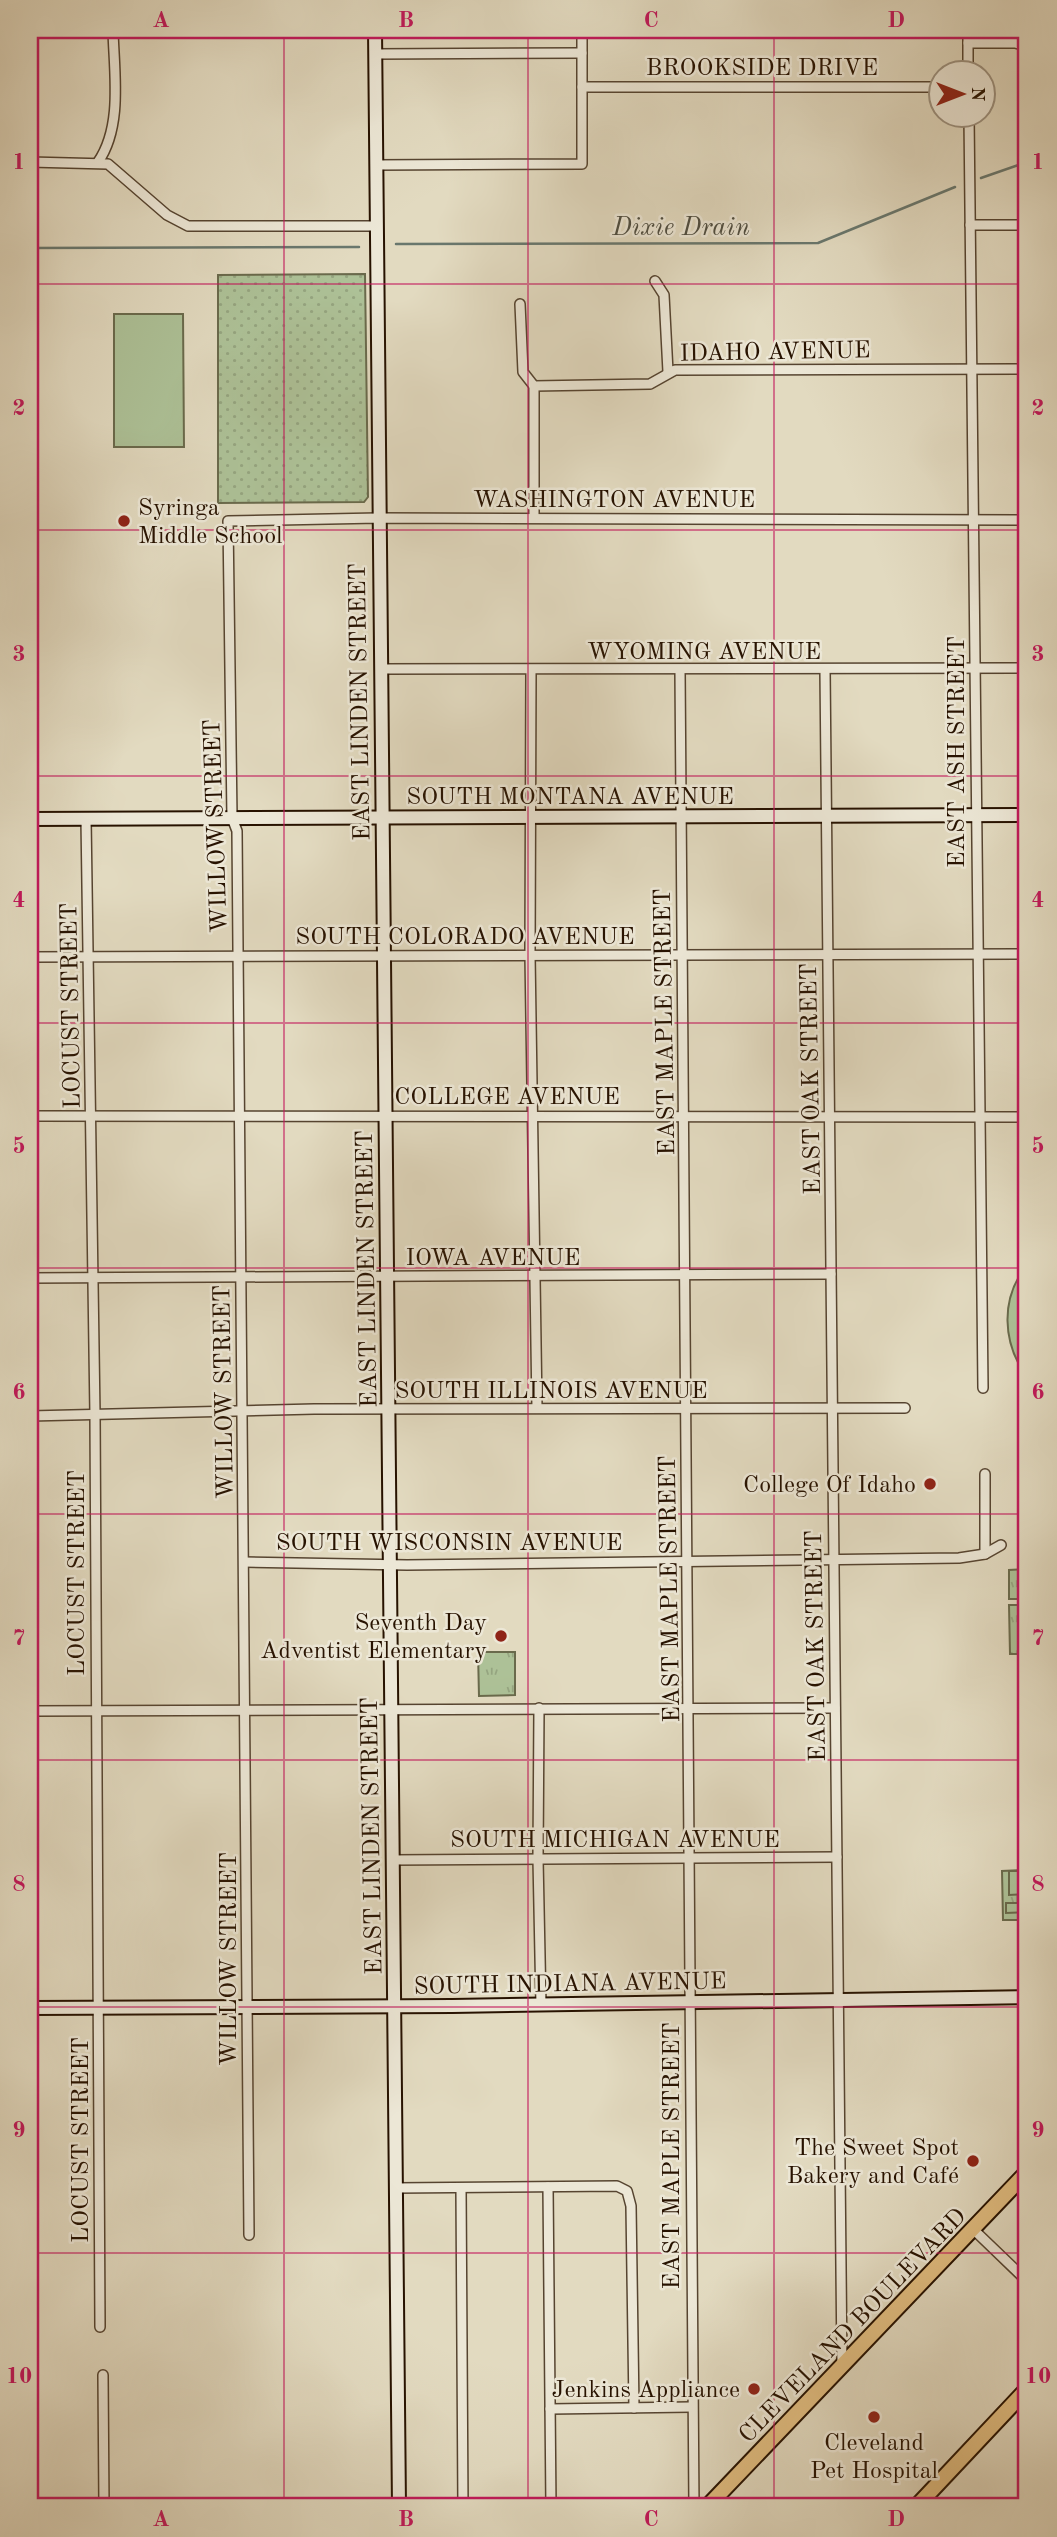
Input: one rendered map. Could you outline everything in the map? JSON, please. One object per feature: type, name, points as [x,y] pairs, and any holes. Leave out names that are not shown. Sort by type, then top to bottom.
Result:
[{"type":"main road","name":"EAST LINDEN STREET","points":[[375,30],[377,518],[381,669],[399,2507]]},
{"type":"main road","name":"SOUTH MONTANA AVENUE","points":[[30,819],[1027,816]]},
{"type":"main road","name":"SOUTH INDIANA AVENUE","points":[[30,2008],[541,2005],[1027,1997]]},
{"type":"main road","name":"CLEVELAND BOULEVARD","points":[[707,2507],[842,2369],[1027,2172]]},
{"type":"main road","points":[[916,2507],[1027,2389]]},
{"type":"street","points":[[97,162],[108,147],[115,102],[113,30]]},
{"type":"street","points":[[376,165],[582,164],[582,30]]},
{"type":"street","points":[[968,30],[968,60]]},
{"type":"street","points":[[968,43],[1027,46]]},
{"type":"street","points":[[375,54],[582,53]]},
{"type":"street","name":"BROOKSIDE DRIVE","points":[[582,87],[928,87]]},
{"type":"street","name":"EAST ASH STREET","points":[[969,130],[983,1388]]},
{"type":"street","points":[[30,162],[107,164],[167,215],[188,226],[376,226]]},
{"type":"street","points":[[970,225],[1027,225]]},
{"type":"street","points":[[655,281],[664,295],[668,372]]},
{"type":"street","points":[[520,304],[523,372],[531,385],[534,518]]},
{"type":"street","name":"IDAHO AVENUE","points":[[531,385],[650,384],[668,372],[1027,369]]},
{"type":"street","name":"WASHINGTON AVENUE","points":[[228,549],[228,521],[377,518],[1027,520]]},
{"type":"street","name":"WILLOW STREET","points":[[228,549],[232,818],[237,831],[249,2235]]},
{"type":"street","name":"WYOMING AVENUE","points":[[381,669],[1027,668]]},
{"type":"street","points":[[531,670],[530,955],[537,1408]]},
{"type":"street","name":"EAST MAPLE STREET","points":[[680,670],[690,1857],[691,2407],[694,2507]]},
{"type":"street","name":"EAST OAK STREET","points":[[825,670],[842,2369]]},
{"type":"street","name":"LOCUST STREET","points":[[86,819],[95,1415],[100,2327]]},
{"type":"street","name":"SOUTH COLORADO AVENUE","points":[[30,957],[1027,954]]},
{"type":"street","name":"COLLEGE AVENUE","points":[[30,1116],[1027,1117]]},
{"type":"street","name":"IOWA AVENUE","points":[[30,1278],[831,1274]]},
{"type":"street","name":"SOUTH ILLINOIS AVENUE","points":[[30,1416],[388,1409],[905,1408]]},
{"type":"street","points":[[985,1474],[985,1554],[1002,1545]]},
{"type":"street","name":"SOUTH WISCONSIN AVENUE","points":[[244,1562],[390,1565],[973,1558],[985,1554]]},
{"type":"street","points":[[540,1708],[537,1859],[541,2005]]},
{"type":"street","points":[[30,1711],[835,1708]]},
{"type":"street","name":"SOUTH MICHIGAN AVENUE","points":[[393,1860],[836,1857]]},
{"type":"street","points":[[396,2188],[617,2186],[630,2194],[634,2408]]},
{"type":"street","points":[[548,2187],[551,2507]]},
{"type":"street","points":[[461,2188],[463,2507]]},
{"type":"street","points":[[974,2230],[1027,2281]]},
{"type":"street","points":[[103,2375],[104,2507]]},
{"type":"street","points":[[550,2409],[691,2407]]},
{"type":"green space","points":[[365,274],[368,497],[364,502],[218,503],[218,275]]},
{"type":"green space","points":[[114,314],[183,314],[184,447],[114,447]]},
{"type":"green space","points":[[1027,1265],[1027,1377],[1013,1350],[1007,1321],[1012,1292]]},
{"type":"green space","points":[[1027,1569],[1027,1599],[1009,1599],[1009,1570]]},
{"type":"green space","points":[[1009,1605],[1027,1605],[1027,1654],[1010,1654]]},
{"type":"green space","points":[[478,1652],[515,1652],[515,1695],[479,1696]]},
{"type":"green space","points":[[1027,1870],[1027,1920],[1003,1920],[1002,1871]]},
{"type":"green space","points":[[1009,1871],[1027,1871],[1027,1894],[1009,1895]]},
{"type":"green space","points":[[1006,1903],[1026,1903],[1026,1912],[1006,1913]]},
{"type":"waterway","name":"Dixie Drain","points":[[981,178],[1027,162]]},
{"type":"waterway","name":"Dixie Drain","points":[[396,244],[818,243],[955,187]]},
{"type":"waterway","name":"Dixie Drain","points":[[30,248],[359,247]]},
{"type":"place","name":"Syringa Middle School","points":[[124,521]]},
{"type":"place","name":"College Of Idaho","points":[[930,1484]]},
{"type":"place","name":"Seventh Day Adventist Elementary","points":[[501,1636]]},
{"type":"place","name":"The Sweet Spot Bakery and Café","points":[[973,2161]]},
{"type":"place","name":"Jenkins Appliance","points":[[754,2389]]},
{"type":"place","name":"Cleveland Pet Hospital","points":[[874,2417]]}]
